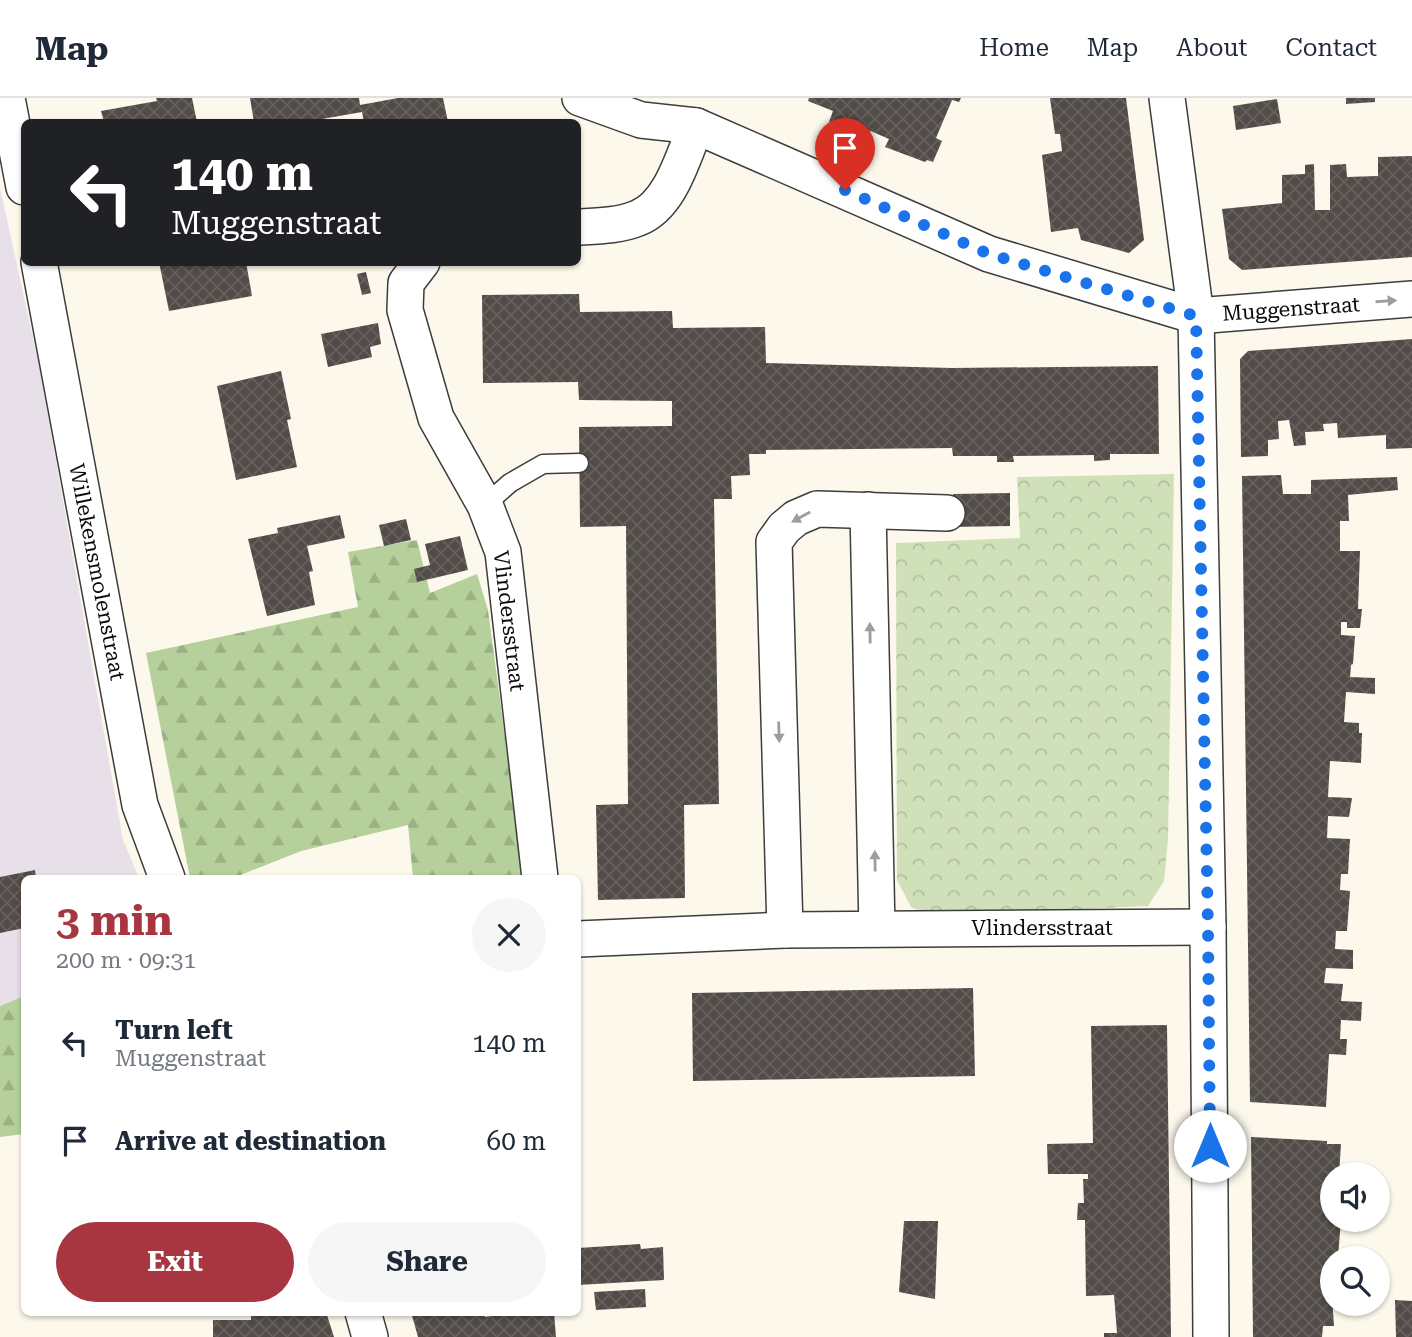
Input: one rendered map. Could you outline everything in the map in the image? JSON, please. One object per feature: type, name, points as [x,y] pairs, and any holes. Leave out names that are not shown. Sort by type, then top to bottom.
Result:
[{"type":"street","points":[[7,98],[21,171]]},
{"type":"street","name":"Muggenstraat","points":[[580,98],[641,120],[696,127],[989,254],[1196,316],[1412,299]]},
{"type":"street","points":[[1167,98],[1196,316],[1208,927],[1211,1337]]},
{"type":"street","points":[[581,227],[614,224],[639,218],[655,206],[665,194],[696,127]]},
{"type":"street","name":"Willekensmolenstraat","points":[[40,266],[141,805],[166,875]]},
{"type":"street","name":"Vlindersstraat","points":[[419,266],[406,283],[405,310],[436,418],[485,505],[503,552],[540,875]]},
{"type":"street","points":[[785,930],[774,542],[796,518],[817,509],[947,513]]},
{"type":"street","points":[[867,510],[877,929]]},
{"type":"street","name":"Vlindersstraat","points":[[581,939],[785,930],[1208,927]]},
{"type":"street","points":[[364,1316],[370,1337]]},
{"type":"lane","points":[[485,505],[510,483],[543,464],[579,463]]},
{"type":"shaded area","points":[[0,188],[39,365],[123,840],[138,875],[21,875],[21,997],[0,1006]]},
{"type":"green space","points":[[1174,474],[1168,840],[1164,881],[1148,906],[932,916],[911,907],[897,880],[896,543],[1020,538],[1017,477]]},
{"type":"green space","points":[[417,540],[430,593],[477,574],[488,610],[524,875],[413,875],[408,825],[301,851],[241,875],[189,875],[146,653],[358,607],[348,552]]},
{"type":"green space","points":[[21,997],[21,1134],[0,1137],[0,1006]]},
{"type":"building","points":[[156,98],[192,98],[196,119],[103,119],[101,111],[157,101]]},
{"type":"building","points":[[250,98],[359,98],[360,105],[398,98],[443,98],[447,119],[363,119],[362,112],[322,119],[254,119]]},
{"type":"building","points":[[809,98],[961,98],[959,102],[952,100],[936,138],[942,141],[933,162],[925,162],[885,147],[889,139],[859,126],[855,134],[829,122],[833,111],[808,101]]},
{"type":"building","points":[[1050,98],[1126,98],[1144,240],[1129,253],[1081,240],[1078,228],[1051,232],[1042,155],[1062,151],[1060,134],[1055,134]]},
{"type":"building","points":[[1346,98],[1375,98],[1375,102],[1346,104]]},
{"type":"building","points":[[1277,99],[1281,123],[1236,130],[1233,106]]},
{"type":"building","points":[[1412,156],[1412,257],[1242,270],[1229,259],[1222,209],[1282,203],[1282,175],[1305,174],[1305,165],[1314,164],[1315,210],[1330,210],[1330,165],[1346,164],[1347,177],[1378,176],[1378,157]]},
{"type":"building","points":[[160,266],[247,266],[252,296],[169,311]]},
{"type":"building","points":[[366,272],[371,293],[362,295],[357,274]]},
{"type":"building","points":[[579,294],[580,312],[672,311],[673,328],[765,327],[766,363],[952,368],[1158,366],[1159,454],[1110,454],[1110,460],[1094,461],[1094,455],[1013,456],[1014,462],[997,462],[997,456],[953,456],[952,448],[766,450],[766,454],[749,454],[750,475],[731,476],[732,499],[714,499],[719,804],[684,805],[685,898],[598,900],[596,805],[628,804],[626,526],[580,527],[579,427],[672,426],[672,401],[579,400],[578,382],[483,383],[482,295]]},
{"type":"building","points":[[378,323],[381,344],[370,347],[372,357],[328,367],[321,334]]},
{"type":"building","points":[[1412,339],[1412,448],[1386,449],[1386,435],[1338,438],[1337,423],[1323,424],[1324,431],[1305,432],[1306,445],[1294,446],[1289,420],[1278,421],[1279,439],[1268,440],[1268,456],[1241,457],[1240,359],[1248,351]]},
{"type":"building","points":[[281,371],[291,419],[287,420],[297,467],[236,480],[217,386]]},
{"type":"building","points":[[1281,475],[1283,494],[1311,494],[1311,480],[1397,477],[1398,490],[1348,495],[1349,521],[1340,521],[1340,551],[1360,551],[1358,609],[1362,609],[1360,628],[1347,628],[1347,622],[1341,622],[1341,635],[1355,636],[1350,677],[1375,678],[1375,694],[1346,692],[1344,722],[1359,723],[1359,733],[1362,733],[1361,763],[1330,761],[1328,797],[1352,798],[1349,817],[1328,816],[1327,838],[1350,839],[1348,874],[1341,874],[1340,890],[1350,891],[1347,931],[1336,931],[1335,949],[1353,950],[1353,969],[1326,968],[1324,983],[1343,984],[1341,1001],[1362,1002],[1361,1021],[1341,1020],[1340,1039],[1347,1039],[1346,1055],[1329,1054],[1326,1107],[1250,1102],[1242,476]]},
{"type":"building","points":[[1010,493],[1010,526],[953,527],[953,494]]},
{"type":"building","points":[[340,515],[345,538],[307,546],[313,571],[309,572],[315,605],[267,616],[248,539],[278,533],[277,528]]},
{"type":"building","points":[[406,519],[411,540],[384,546],[379,525]]},
{"type":"building","points":[[460,536],[468,570],[417,582],[414,569],[430,565],[425,544]]},
{"type":"building","points":[[35,870],[36,875],[21,875],[21,929],[0,933],[0,877]]},
{"type":"building","points":[[973,988],[975,1076],[693,1081],[692,993]]},
{"type":"building","points":[[1167,1025],[1171,1337],[1104,1337],[1104,1333],[1117,1333],[1114,1295],[1086,1296],[1085,1220],[1077,1220],[1078,1203],[1084,1203],[1083,1179],[1088,1179],[1088,1174],[1048,1174],[1047,1144],[1093,1143],[1091,1026]]},
{"type":"building","points":[[1251,1137],[1341,1144],[1340,1162],[1320,1162],[1320,1232],[1340,1232],[1339,1246],[1320,1246],[1320,1316],[1333,1316],[1334,1326],[1323,1326],[1322,1337],[1253,1337]]},
{"type":"building","points":[[904,1221],[938,1221],[935,1299],[899,1292]]},
{"type":"building","points":[[640,1244],[641,1249],[663,1247],[664,1280],[581,1285],[581,1248]]},
{"type":"building","points":[[645,1289],[646,1307],[596,1310],[594,1292]]},
{"type":"building","points":[[1395,1300],[1412,1301],[1412,1337],[1396,1337]]},
{"type":"building","points":[[251,1316],[327,1316],[334,1337],[213,1337],[213,1320],[251,1320]]},
{"type":"building","points":[[412,1316],[554,1316],[556,1337],[418,1337]]},
{"type":"route","points":[[845,190],[989,254],[1196,316],[1210,1146]]}]
